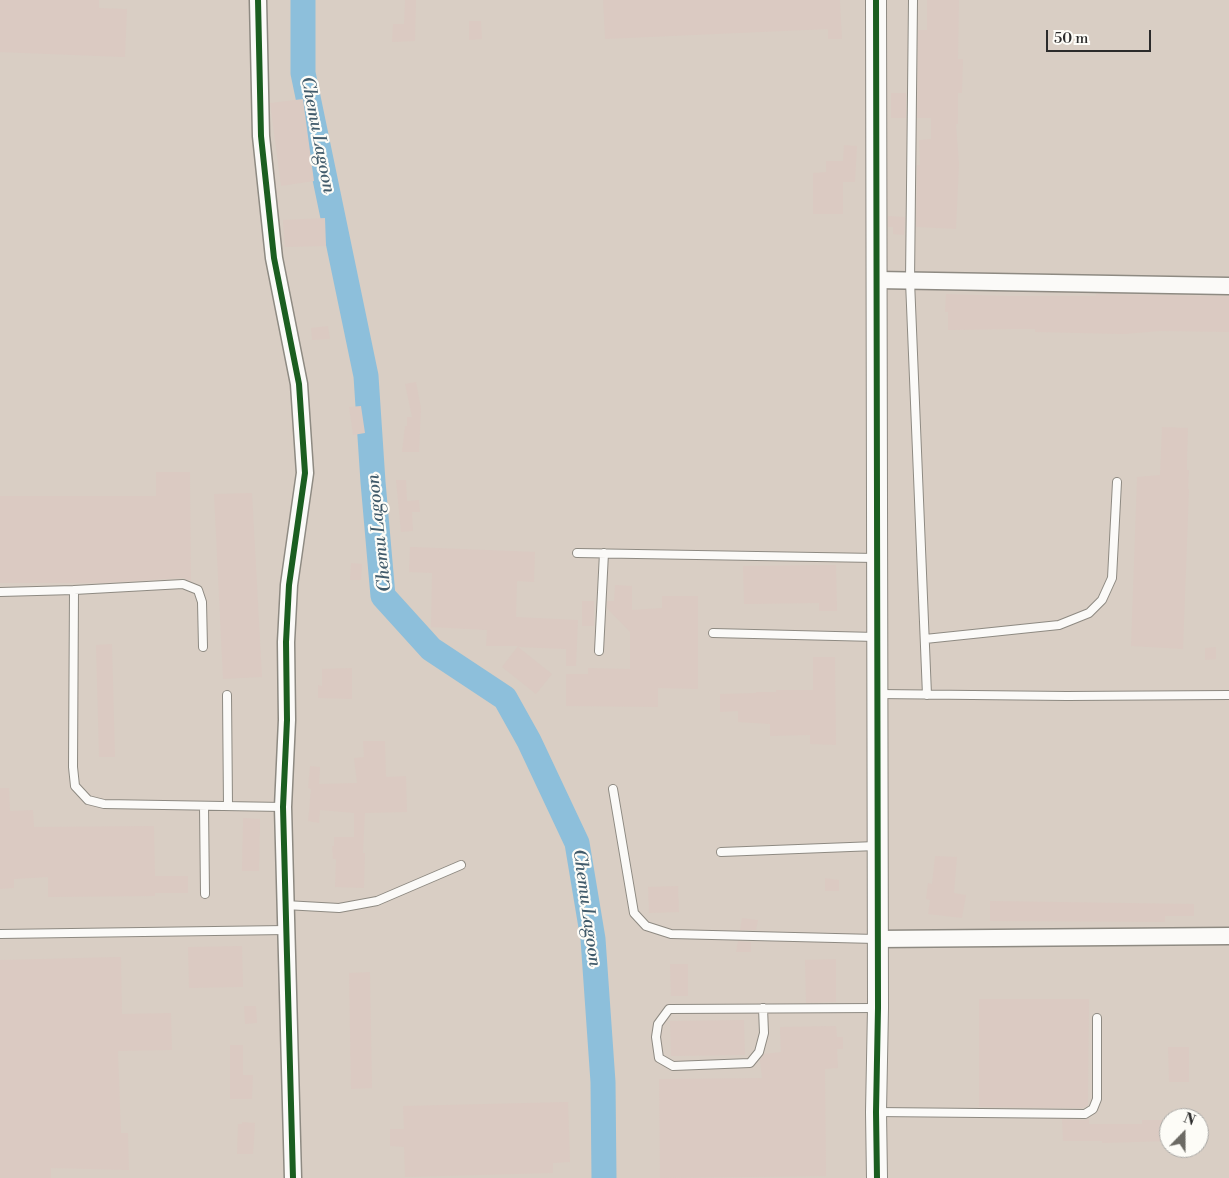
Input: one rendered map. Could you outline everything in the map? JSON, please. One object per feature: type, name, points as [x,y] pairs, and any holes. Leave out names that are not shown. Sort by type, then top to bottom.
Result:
[{"type":"street","points":[[258,0],[262,145],[274,258],[299,384],[304,473],[289,585],[286,642],[287,720],[283,807],[293,1178]]},
{"type":"street","points":[[876,0],[878,558],[877,1178]]},
{"type":"street","points":[[877,280],[1229,286]]},
{"type":"street","points":[[878,939],[1229,936]]},
{"type":"lane","points":[[913,0],[910,281],[927,695]]},
{"type":"lane","points":[[925,639],[1059,625],[1089,613],[1102,600],[1112,578],[1117,482]]},
{"type":"lane","points":[[577,553],[878,558]]},
{"type":"lane","points":[[600,651],[604,554]]},
{"type":"lane","points":[[0,592],[183,584],[198,590],[202,602],[203,647]]},
{"type":"lane","points":[[74,590],[73,767],[75,786],[88,800],[104,804],[283,807]]},
{"type":"lane","points":[[713,633],[878,637]]},
{"type":"lane","points":[[878,694],[1229,695]]},
{"type":"lane","points":[[226,695],[228,806]]},
{"type":"lane","points":[[613,789],[634,913],[646,926],[672,934],[878,939]]},
{"type":"lane","points":[[204,806],[206,894]]},
{"type":"lane","points":[[720,852],[878,846]]},
{"type":"lane","points":[[285,905],[339,908],[378,901],[461,865]]},
{"type":"lane","points":[[0,934],[286,930]]},
{"type":"lane","points":[[763,1008],[764,1033],[759,1052],[750,1064],[673,1066],[659,1058],[656,1037],[658,1024],[669,1009],[763,1008],[878,1008]]},
{"type":"lane","points":[[876,1112],[1085,1114],[1093,1109],[1097,1099],[1097,1018]]},
{"type":"shaded area","points":[[0,0],[1229,0],[1229,1178],[0,1178]]},
{"type":"building","points":[[0,0],[99,0],[99,8],[127,9],[125,57],[0,52]]},
{"type":"building","points":[[405,0],[416,0],[415,41],[392,42],[393,24],[404,24]]},
{"type":"building","points":[[603,0],[840,0],[842,39],[828,39],[828,29],[605,39]]},
{"type":"building","points":[[927,0],[959,0],[958,59],[963,59],[962,93],[958,93],[958,124],[956,124],[959,164],[956,229],[916,227],[917,165],[920,165],[919,140],[931,139],[931,118],[917,118],[918,30],[927,30]]},
{"type":"building","points":[[469,21],[481,21],[482,39],[469,40]]},
{"type":"building","points":[[891,93],[906,93],[906,118],[891,118]]},
{"type":"building","points":[[303,99],[314,181],[281,186],[270,103]]},
{"type":"building","points":[[844,145],[857,146],[855,182],[843,182],[843,214],[813,214],[813,173],[826,172],[826,161],[843,161]]},
{"type":"building","points":[[888,216],[905,217],[904,235],[893,234],[893,227],[888,227]]},
{"type":"building","points":[[325,218],[326,246],[285,247],[283,220]]},
{"type":"building","points":[[946,294],[1007,296],[1096,296],[1096,294],[1229,296],[1229,332],[1161,331],[1124,334],[1035,332],[1035,329],[948,330],[948,312],[945,312]]},
{"type":"building","points":[[328,326],[330,339],[312,340],[311,328]]},
{"type":"building","points":[[416,382],[421,408],[419,452],[402,452],[407,417],[412,417],[405,384]]},
{"type":"building","points":[[361,406],[365,433],[353,435],[349,407]]},
{"type":"building","points":[[1162,427],[1188,428],[1187,470],[1189,470],[1189,489],[1183,649],[1131,646],[1137,477],[1160,475]]},
{"type":"building","points":[[156,472],[190,472],[191,581],[183,578],[104,583],[0,583],[0,496],[156,496]]},
{"type":"building","points":[[396,480],[406,480],[407,501],[419,500],[420,512],[412,512],[413,531],[401,532]]},
{"type":"building","points":[[252,493],[262,677],[223,679],[214,494]]},
{"type":"building","points":[[410,547],[535,552],[534,582],[517,581],[516,617],[578,620],[576,666],[566,666],[566,649],[518,647],[552,674],[536,694],[502,667],[518,646],[486,646],[487,630],[431,627],[432,573],[409,572]]},
{"type":"building","points":[[351,563],[362,564],[361,580],[350,580]]},
{"type":"building","points":[[836,565],[837,611],[819,611],[819,603],[744,604],[743,566]]},
{"type":"building","points":[[615,585],[632,586],[632,610],[662,608],[662,596],[698,596],[698,689],[658,688],[658,707],[566,706],[566,674],[588,674],[588,668],[630,669],[630,632],[607,608],[607,601],[614,601]]},
{"type":"building","points":[[582,601],[594,601],[594,626],[582,626]]},
{"type":"building","points":[[112,644],[115,757],[99,757],[96,645]]},
{"type":"building","points":[[1216,647],[1216,659],[1205,660],[1205,648]]},
{"type":"building","points":[[813,657],[835,657],[836,745],[810,744],[810,735],[770,736],[770,724],[738,722],[738,711],[720,712],[720,694],[776,692],[776,690],[813,690]]},
{"type":"building","points":[[352,668],[352,699],[318,698],[318,685],[322,686],[322,669]]},
{"type":"building","points":[[363,741],[385,741],[386,777],[406,776],[407,812],[365,813],[364,888],[335,887],[336,859],[333,859],[332,846],[334,846],[334,837],[354,837],[354,813],[320,810],[319,823],[308,821],[311,789],[308,788],[310,766],[320,767],[319,784],[357,783],[354,758],[364,757]]},
{"type":"building","points":[[0,788],[9,788],[10,811],[33,810],[34,827],[154,826],[155,876],[188,876],[188,893],[155,893],[155,896],[48,897],[48,877],[14,879],[14,888],[0,889]]},
{"type":"building","points":[[243,818],[260,819],[259,871],[242,871]]},
{"type":"building","points":[[935,856],[957,857],[954,893],[966,895],[962,918],[928,914],[930,900],[926,899],[928,883],[932,884]]},
{"type":"building","points":[[825,878],[839,880],[839,891],[825,891]]},
{"type":"building","points":[[678,886],[679,912],[649,913],[648,887]]},
{"type":"building","points":[[990,901],[1194,904],[1194,916],[1165,916],[1165,922],[990,921]]},
{"type":"building","points":[[742,918],[758,920],[756,930],[740,930]]},
{"type":"building","points":[[738,941],[751,942],[751,952],[736,952]]},
{"type":"building","points":[[242,946],[243,987],[189,988],[188,947]]},
{"type":"building","points":[[121,957],[122,1014],[171,1013],[172,1050],[118,1051],[121,1133],[128,1133],[129,1170],[51,1168],[51,1178],[0,1178],[0,960]]},
{"type":"building","points":[[836,959],[836,1002],[806,1003],[805,960]]},
{"type":"building","points":[[670,964],[688,964],[688,996],[671,996]]},
{"type":"building","points":[[370,972],[372,1088],[351,1089],[349,973]]},
{"type":"building","points":[[979,999],[1089,999],[1088,1105],[1083,1108],[979,1107]]},
{"type":"building","points":[[244,1006],[256,1006],[257,1023],[245,1024]]},
{"type":"building","points":[[744,1020],[745,1055],[671,1056],[670,1021]]},
{"type":"building","points":[[836,1026],[837,1037],[843,1037],[843,1049],[837,1049],[838,1068],[825,1069],[826,1176],[660,1178],[659,1079],[762,1078],[760,1060],[764,1054],[781,1052],[780,1027]]},
{"type":"building","points":[[230,1045],[243,1045],[243,1075],[253,1075],[252,1099],[230,1099]]},
{"type":"building","points":[[1168,1047],[1189,1047],[1189,1082],[1169,1082]]},
{"type":"building","points":[[568,1102],[570,1162],[553,1163],[553,1173],[405,1177],[404,1147],[390,1146],[390,1129],[404,1129],[403,1106]]},
{"type":"building","points":[[1089,1118],[1089,1124],[1142,1124],[1142,1120],[1159,1120],[1159,1141],[1102,1143],[1102,1141],[1063,1141],[1062,1119],[1085,1120]]},
{"type":"building","points":[[242,1122],[255,1123],[253,1154],[237,1154],[238,1124],[242,1124]]},
{"type":"waterway","name":"Chemu Lagoon","points":[[303,0],[303,73],[366,376],[383,596],[431,649],[505,698],[529,741],[577,843],[593,939],[603,1082],[604,1178]]},
{"type":"cycle path","points":[[258,0],[261,136],[274,258],[299,384],[305,473],[289,585],[286,642],[287,720],[283,807],[293,1178]]},
{"type":"cycle path","points":[[876,0],[877,1178]]}]
